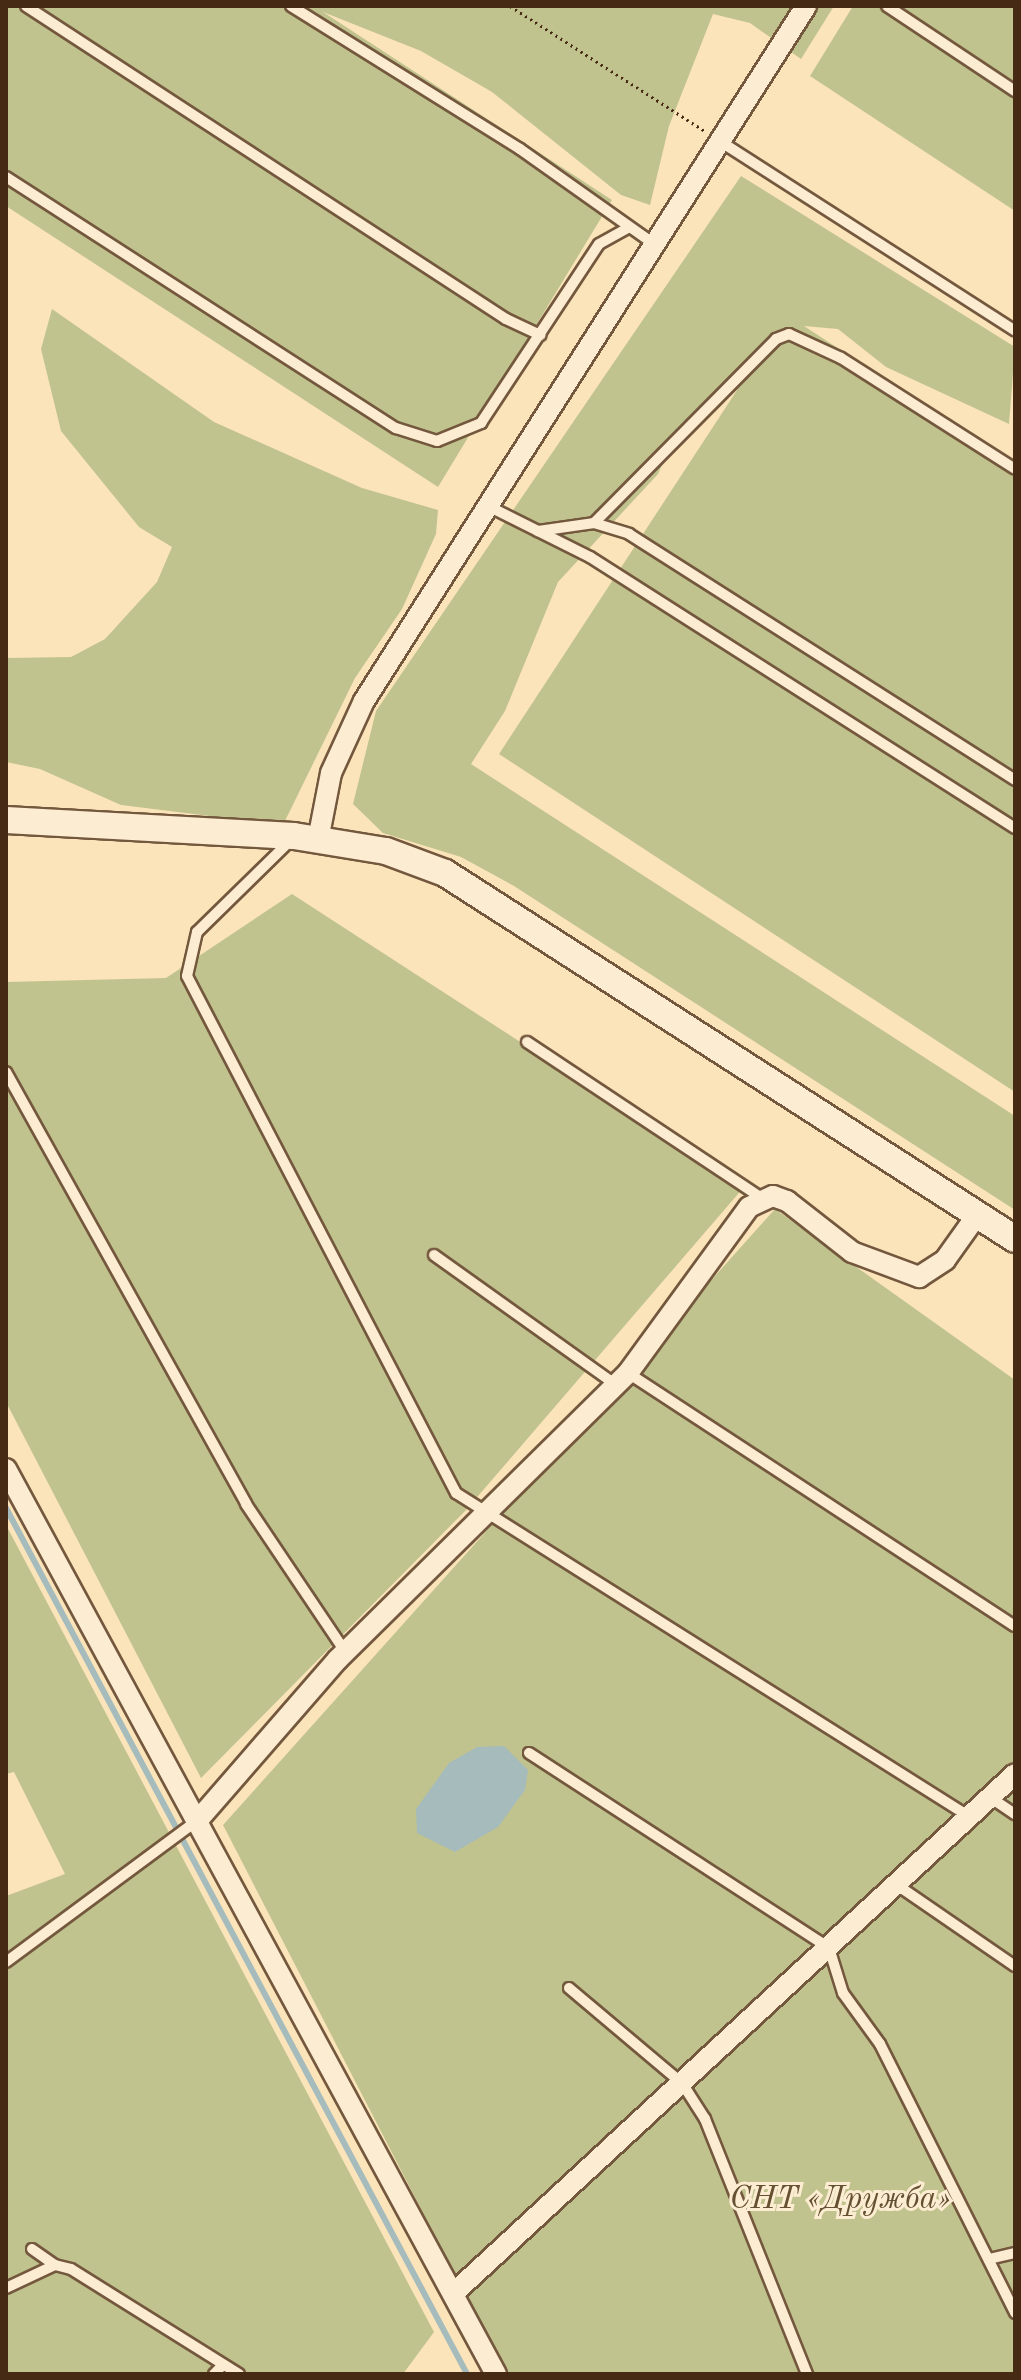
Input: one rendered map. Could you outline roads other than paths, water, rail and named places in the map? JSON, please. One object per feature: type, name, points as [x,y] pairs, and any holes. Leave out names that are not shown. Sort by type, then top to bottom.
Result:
[{"type":"street","points":[[306,838],[364,701],[806,6]]},
{"type":"street","points":[[6,820],[306,838],[386,851],[473,888],[1015,1239]]},
{"type":"street","points":[[194,1823],[346,1653],[622,1379],[762,1198],[787,1201],[852,1252],[919,1277],[945,1260],[977,1215]]},
{"type":"street","points":[[6,1469],[406,2216],[456,2291],[495,2374]]},
{"type":"street","points":[[456,2291],[1015,1774]]},
{"type":"lane","points":[[26,6],[506,319],[541,335]]},
{"type":"lane","points":[[291,6],[520,149],[653,243]]},
{"type":"lane","points":[[887,6],[1015,91]]},
{"type":"lane","points":[[718,140],[1015,331]]},
{"type":"lane","points":[[6,177],[416,437],[461,436],[481,423],[599,244],[628,228]]},
{"type":"lane","points":[[594,523],[776,339],[789,334],[841,358],[1015,469]]},
{"type":"lane","points":[[487,505],[537,531],[1015,828]]},
{"type":"lane","points":[[537,531],[594,523],[629,534],[1015,780]]},
{"type":"lane","points":[[306,838],[197,932],[187,976],[456,1493],[486,1515],[970,1817]]},
{"type":"lane","points":[[527,1042],[762,1198]]},
{"type":"lane","points":[[6,1072],[246,1504],[346,1653]]},
{"type":"lane","points":[[434,1255],[622,1379],[1015,1626]]},
{"type":"lane","points":[[529,1753],[829,1948],[843,1993],[880,2044],[1015,2313]]},
{"type":"lane","points":[[991,1798],[1015,1814]]},
{"type":"lane","points":[[6,1962],[169,1845],[194,1823]]},
{"type":"lane","points":[[897,1885],[1015,1966]]},
{"type":"lane","points":[[569,1988],[682,2083],[734,2183],[761,2269],[807,2374]]},
{"type":"lane","points":[[32,2249],[239,2374]]},
{"type":"lane","points":[[989,2259],[1015,2253]]},
{"type":"lane","points":[[6,2288],[55,2265]]},
{"type":"lane","points":[[214,2374],[223,2365]]},
{"type":"waterway","points":[[6,1508],[466,2372]]},
{"type":"park label","name":"СНТ «Дружба»","points":[[840,2200]]}]
